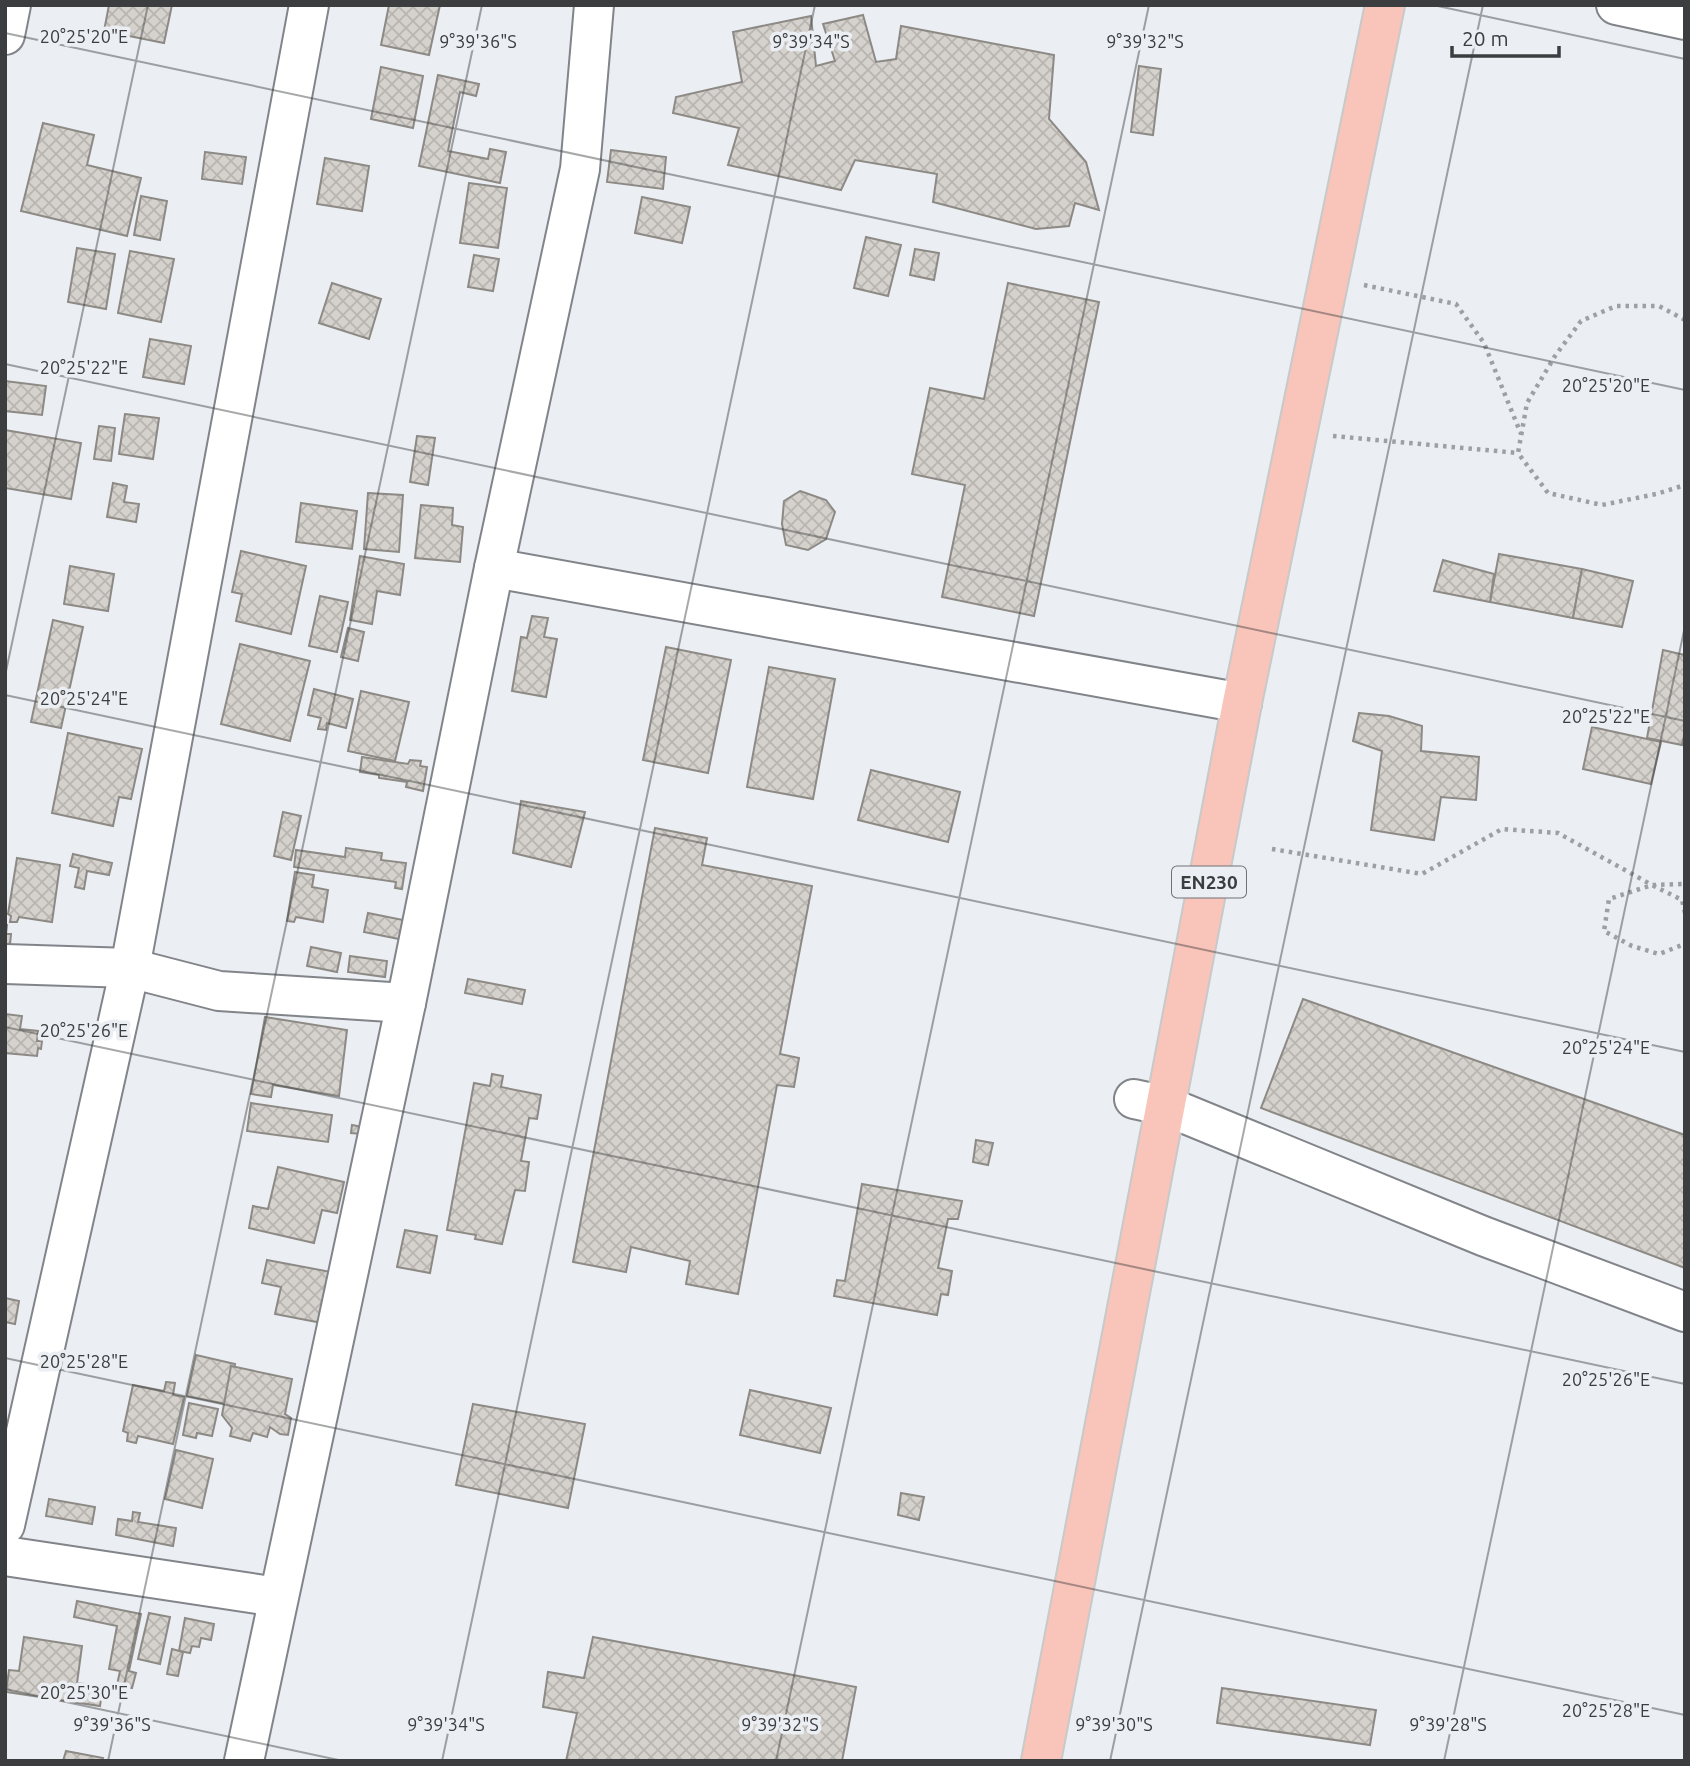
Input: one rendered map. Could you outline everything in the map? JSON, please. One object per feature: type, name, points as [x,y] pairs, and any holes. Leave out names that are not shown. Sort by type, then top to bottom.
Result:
[{"type":"main road","name":"EN230","points":[[1041,1761],[1150,1102],[1242,704],[1385,5]]},
{"type":"street","points":[[5,35],[10,5]]},
{"type":"street","points":[[5,1525],[130,968],[309,5]]},
{"type":"street","points":[[244,1761],[580,169],[594,5]]},
{"type":"street","points":[[1616,5],[1685,20]]},
{"type":"street","points":[[494,568],[1242,704]]},
{"type":"street","points":[[5,964],[130,968],[219,991],[406,1003]]},
{"type":"street","points":[[1150,1102],[1483,1236],[1685,1312]]},
{"type":"street","points":[[5,1556],[277,1597]]},
{"type":"path","points":[[1329,279],[1399,290],[1456,304],[1484,344],[1521,435]]},
{"type":"path","points":[[1685,320],[1659,306],[1616,306],[1581,321],[1555,356],[1527,403],[1518,453],[1548,493],[1602,505],[1685,485]]},
{"type":"path","points":[[1297,433],[1518,453]]},
{"type":"path","points":[[1272,849],[1422,874],[1502,829],[1558,832],[1682,900],[1685,913]]},
{"type":"path","points":[[1685,884],[1652,885],[1609,899],[1604,931],[1632,946],[1659,954],[1685,944]]},
{"type":"building","points":[[109,5],[172,5],[164,43],[104,31]]},
{"type":"building","points":[[389,5],[440,5],[429,55],[381,45]]},
{"type":"building","points":[[863,15],[876,62],[896,59],[901,26],[1054,55],[1049,119],[1086,162],[1099,210],[1075,203],[1069,226],[1036,229],[933,202],[937,174],[855,160],[841,190],[728,165],[739,128],[673,113],[676,97],[742,82],[733,32],[811,16],[816,66],[835,61],[823,24]]},
{"type":"building","points":[[1139,66],[1161,69],[1153,135],[1131,132]]},
{"type":"building","points":[[381,67],[423,76],[413,128],[371,119]]},
{"type":"building","points":[[438,75],[479,84],[476,96],[460,92],[448,151],[488,159],[490,149],[506,152],[500,183],[419,166]]},
{"type":"building","points":[[43,123],[94,135],[87,165],[141,178],[127,236],[21,211]]},
{"type":"building","points":[[611,150],[666,157],[663,189],[607,182]]},
{"type":"building","points":[[205,152],[246,157],[242,184],[202,179]]},
{"type":"building","points":[[325,158],[369,166],[362,211],[317,204]]},
{"type":"building","points":[[469,183],[507,188],[498,248],[460,243]]},
{"type":"building","points":[[141,196],[167,201],[160,240],[134,235]]},
{"type":"building","points":[[642,197],[690,207],[682,243],[635,233]]},
{"type":"building","points":[[866,237],[901,245],[888,296],[854,288]]},
{"type":"building","points":[[77,248],[115,254],[106,309],[68,302]]},
{"type":"building","points":[[915,249],[939,253],[934,280],[910,275]]},
{"type":"building","points":[[130,251],[174,259],[161,322],[118,313]]},
{"type":"building","points":[[474,255],[499,259],[493,291],[468,287]]},
{"type":"building","points":[[332,283],[381,299],[369,339],[319,323]]},
{"type":"building","points":[[1008,283],[1099,302],[1034,616],[942,597],[965,485],[912,474],[930,388],[984,399]]},
{"type":"building","points":[[150,339],[191,346],[184,384],[143,377]]},
{"type":"building","points":[[5,381],[46,386],[42,415],[5,411]]},
{"type":"building","points":[[125,414],[159,418],[153,459],[119,454]]},
{"type":"building","points":[[99,426],[115,428],[111,461],[94,459]]},
{"type":"building","points":[[5,430],[81,443],[71,499],[5,488]]},
{"type":"building","points":[[417,436],[435,438],[428,485],[410,482]]},
{"type":"building","points":[[113,483],[127,486],[124,502],[139,504],[136,522],[107,517]]},
{"type":"building","points":[[800,491],[826,500],[835,512],[826,539],[808,550],[786,545],[782,524],[784,501]]},
{"type":"building","points":[[368,493],[403,495],[399,552],[364,549]]},
{"type":"building","points":[[301,503],[357,511],[352,549],[296,542]]},
{"type":"building","points":[[421,505],[453,508],[452,525],[463,527],[460,562],[415,558]]},
{"type":"building","points":[[241,551],[306,566],[291,634],[236,621],[242,594],[232,592]]},
{"type":"building","points":[[1499,554],[1582,569],[1573,618],[1490,602]]},
{"type":"building","points":[[360,556],[404,564],[400,595],[377,591],[372,624],[350,620]]},
{"type":"building","points":[[1443,560],[1494,574],[1490,602],[1434,591]]},
{"type":"building","points":[[70,566],[114,574],[108,611],[64,604]]},
{"type":"building","points":[[1582,569],[1633,581],[1622,627],[1573,618]]},
{"type":"building","points":[[320,596],[348,602],[337,652],[309,646]]},
{"type":"building","points":[[532,616],[548,618],[544,637],[557,639],[546,697],[512,691],[521,637],[527,638]]},
{"type":"building","points":[[53,620],[83,627],[61,728],[31,722]]},
{"type":"building","points":[[348,628],[364,632],[358,661],[341,657]]},
{"type":"building","points":[[240,644],[310,661],[290,741],[221,724]]},
{"type":"building","points":[[666,647],[731,660],[708,773],[643,760]]},
{"type":"building","points":[[1663,650],[1685,655],[1685,732],[1682,745],[1647,738]]},
{"type":"building","points":[[769,667],[835,679],[813,799],[747,787]]},
{"type":"building","points":[[314,689],[353,699],[346,728],[327,723],[326,730],[318,729],[321,718],[308,715]]},
{"type":"building","points":[[361,691],[409,702],[395,761],[348,751]]},
{"type":"building","points":[[1359,713],[1389,716],[1422,726],[1421,751],[1479,757],[1476,800],[1441,797],[1434,840],[1371,830],[1382,751],[1353,741]]},
{"type":"building","points":[[1592,727],[1661,742],[1651,784],[1583,769]]},
{"type":"building","points":[[68,733],[142,749],[131,799],[119,797],[113,826],[52,813]]},
{"type":"building","points":[[362,757],[408,764],[410,760],[421,761],[420,766],[427,767],[423,791],[406,787],[407,782],[360,772]]},
{"type":"building","points":[[871,770],[960,792],[948,842],[858,820]]},
{"type":"building","points":[[521,801],[585,812],[571,867],[513,853]]},
{"type":"building","points":[[283,812],[301,816],[291,860],[274,856]]},
{"type":"building","points":[[655,828],[707,838],[702,865],[812,886],[780,1054],[799,1058],[794,1087],[777,1085],[738,1294],[686,1284],[690,1261],[631,1247],[626,1272],[573,1262]]},
{"type":"building","points":[[346,848],[382,853],[381,860],[406,863],[402,889],[395,888],[396,882],[294,867],[296,850],[345,857]]},
{"type":"building","points":[[73,854],[112,863],[109,875],[87,871],[84,889],[75,887],[79,868],[70,866]]},
{"type":"building","points":[[17,858],[60,865],[52,922],[19,917],[17,922],[10,922],[11,916],[8,914]]},
{"type":"building","points":[[295,872],[314,875],[312,887],[328,890],[323,922],[296,917],[294,922],[287,921]]},
{"type":"building","points":[[368,913],[403,920],[399,939],[364,932]]},
{"type":"building","points":[[5,925],[6,934],[11,934],[10,945],[5,945]]},
{"type":"building","points":[[311,947],[341,953],[337,972],[307,966]]},
{"type":"building","points":[[350,956],[387,961],[385,977],[348,972]]},
{"type":"building","points":[[468,979],[525,990],[522,1004],[465,993]]},
{"type":"building","points":[[1303,999],[1685,1135],[1685,1268],[1261,1108]]},
{"type":"building","points":[[5,1014],[22,1016],[20,1029],[38,1031],[37,1041],[42,1041],[37,1056],[5,1053]]},
{"type":"building","points":[[265,1017],[347,1030],[339,1096],[273,1085],[271,1097],[251,1094]]},
{"type":"building","points":[[492,1074],[503,1076],[501,1087],[541,1095],[537,1119],[529,1118],[521,1161],[529,1162],[525,1191],[515,1190],[502,1244],[475,1239],[476,1235],[447,1230],[474,1083],[490,1086]]},
{"type":"building","points":[[251,1103],[332,1115],[328,1142],[247,1131]]},
{"type":"building","points":[[352,1125],[363,1127],[362,1134],[351,1133]]},
{"type":"building","points":[[976,1140],[993,1143],[988,1165],[973,1162]]},
{"type":"building","points":[[278,1167],[344,1182],[337,1213],[322,1210],[314,1243],[249,1228],[253,1206],[268,1209]]},
{"type":"building","points":[[862,1184],[962,1201],[958,1219],[948,1219],[938,1268],[952,1271],[948,1295],[941,1294],[937,1315],[834,1296],[837,1280],[845,1281]]},
{"type":"building","points":[[405,1230],[437,1236],[430,1273],[397,1267]]},
{"type":"building","points":[[267,1260],[331,1272],[322,1323],[275,1314],[281,1287],[262,1283]]},
{"type":"building","points":[[5,1298],[19,1301],[15,1324],[5,1322]]},
{"type":"building","points":[[196,1355],[235,1364],[226,1404],[187,1396]]},
{"type":"building","points":[[231,1366],[292,1379],[285,1414],[291,1418],[288,1435],[280,1434],[270,1427],[267,1437],[253,1433],[250,1441],[230,1436],[232,1428],[222,1415]]},
{"type":"building","points":[[166,1382],[175,1383],[173,1395],[184,1397],[173,1444],[138,1436],[136,1443],[127,1441],[128,1433],[123,1431],[133,1385],[164,1391]]},
{"type":"building","points":[[750,1390],[831,1408],[820,1453],[740,1435]]},
{"type":"building","points":[[189,1403],[218,1409],[212,1436],[197,1433],[196,1438],[183,1435]]},
{"type":"building","points":[[473,1404],[585,1424],[568,1508],[456,1485]]},
{"type":"building","points":[[176,1450],[213,1459],[202,1508],[165,1499]]},
{"type":"building","points":[[901,1493],[924,1497],[919,1520],[898,1515]]},
{"type":"building","points":[[49,1499],[95,1507],[92,1524],[46,1516]]},
{"type":"building","points":[[133,1512],[140,1513],[138,1522],[176,1528],[173,1546],[116,1535],[118,1519],[132,1521]]},
{"type":"building","points":[[77,1601],[141,1614],[129,1671],[136,1673],[132,1688],[117,1685],[120,1671],[109,1669],[117,1626],[74,1617]]},
{"type":"building","points":[[149,1613],[170,1617],[160,1664],[138,1659]]},
{"type":"building","points":[[185,1618],[214,1624],[211,1640],[201,1638],[199,1647],[192,1646],[190,1653],[179,1651]]},
{"type":"building","points":[[24,1637],[82,1646],[77,1683],[103,1686],[100,1706],[6,1692],[9,1670],[19,1671]]},
{"type":"building","points":[[593,1637],[856,1687],[842,1761],[566,1761],[577,1713],[543,1707],[548,1672],[584,1678]]},
{"type":"building","points":[[172,1649],[183,1652],[178,1676],[167,1674]]},
{"type":"building","points":[[1222,1688],[1376,1710],[1370,1745],[1217,1723]]},
{"type":"building","points":[[66,1751],[103,1758],[102,1761],[63,1761]]}]
